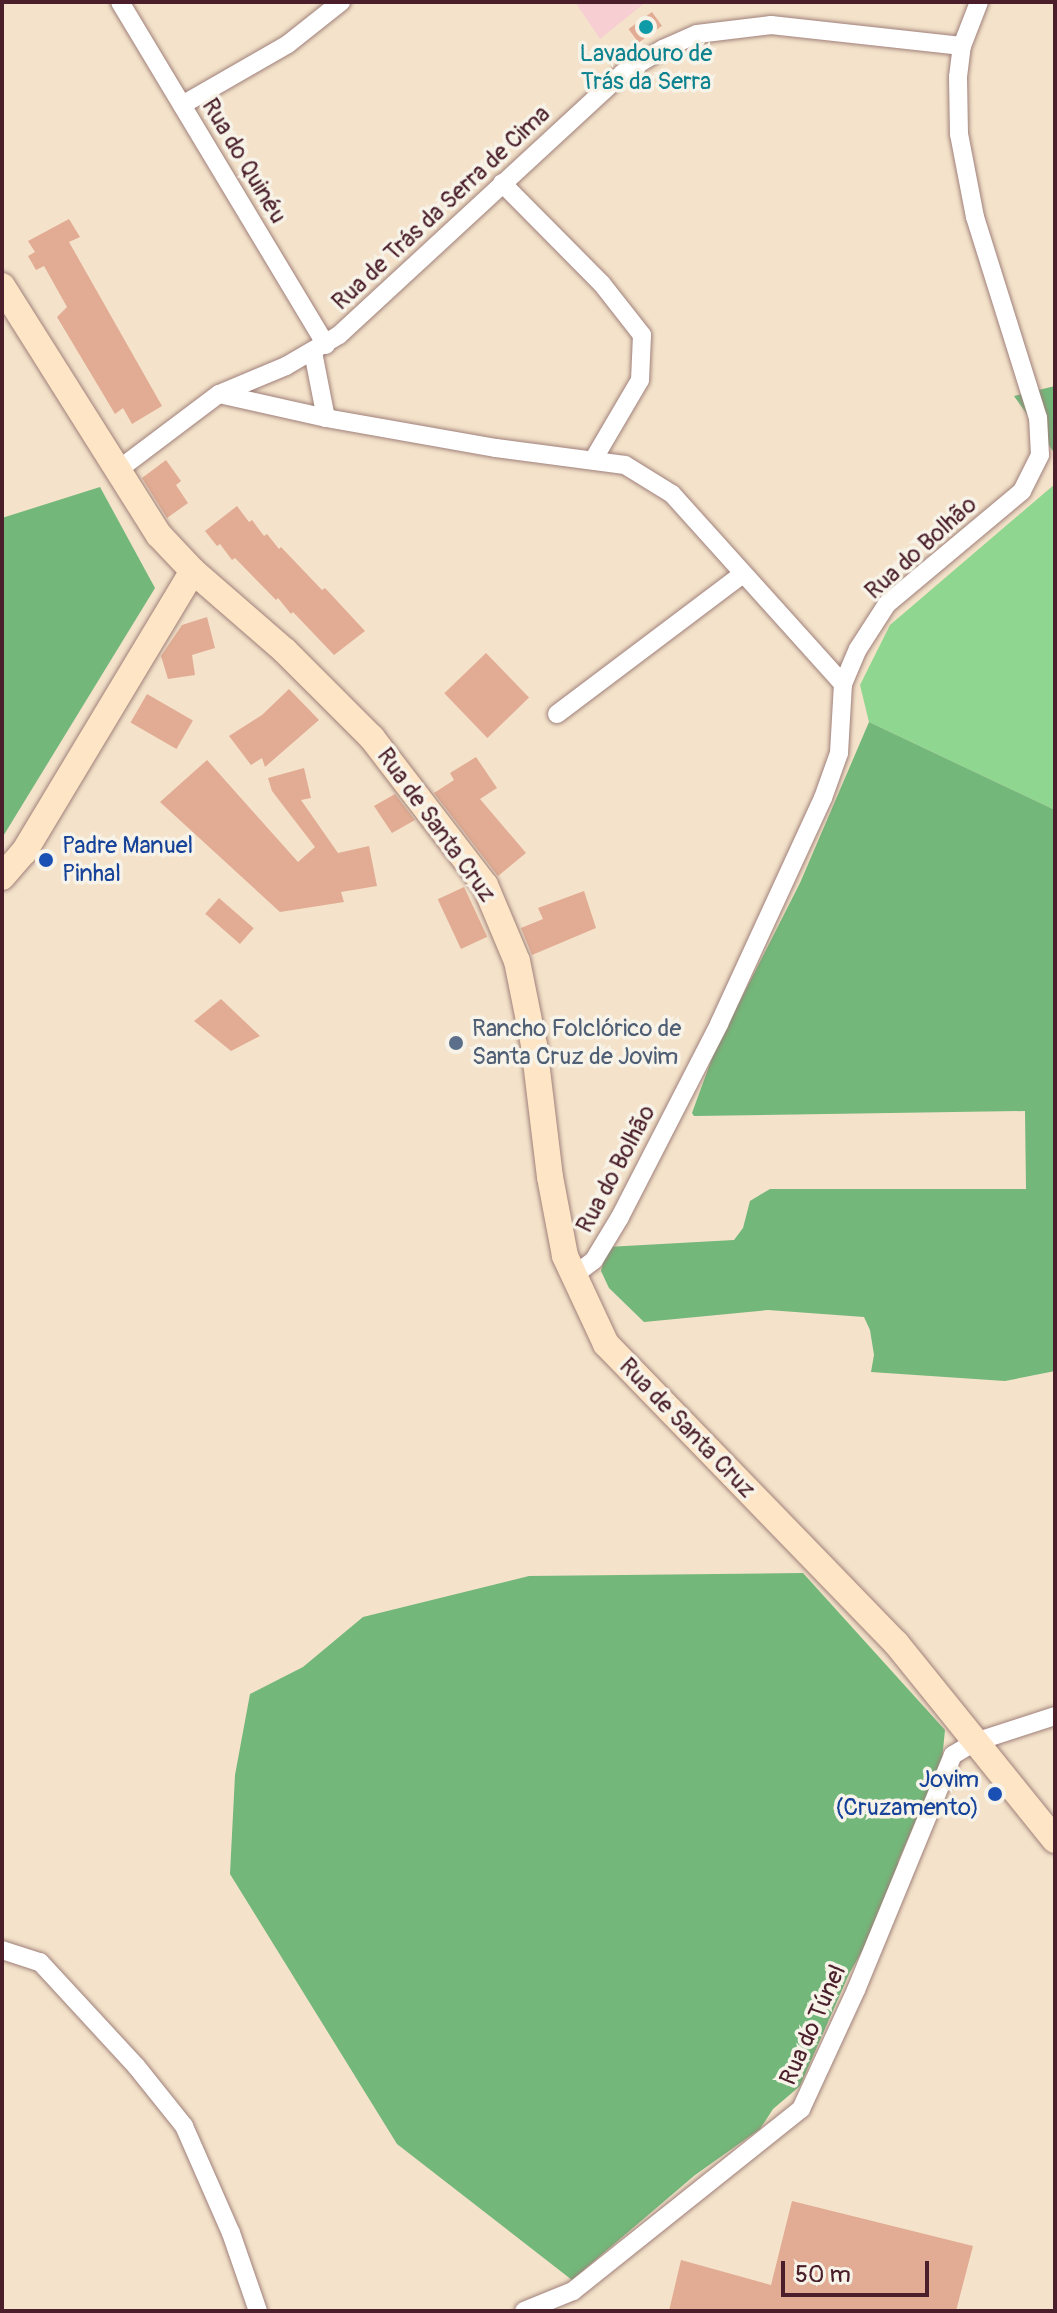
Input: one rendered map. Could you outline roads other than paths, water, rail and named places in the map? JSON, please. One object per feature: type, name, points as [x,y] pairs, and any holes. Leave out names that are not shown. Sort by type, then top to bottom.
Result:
[{"type":"main road","name":"Rua de Santa Cruz","points":[[7,300],[159,535],[193,571],[285,651],[372,738],[485,885],[517,961],[534,1045],[550,1177],[565,1256],[606,1344],[896,1643],[1055,1840]]},
{"type":"main road","points":[[2,877],[24,852],[193,571]]},
{"type":"street","name":"Rua do Quinéu","points":[[120,2],[319,348]]},
{"type":"street","points":[[182,105],[288,44],[341,2]]},
{"type":"street","name":"Rua do Bolhão","points":[[573,1276],[594,1260],[620,1217],[719,1024],[823,798],[839,753],[843,684],[858,649],[887,604],[1022,491],[1040,455],[1038,418],[975,217],[961,148],[958,77],[962,46],[979,2]]},
{"type":"street","name":"Rua de Trás da Serra de Cima","points":[[118,470],[219,394],[319,348],[623,73],[663,49],[697,34],[771,25],[962,46]]},
{"type":"street","points":[[502,183],[602,284],[642,335],[640,380],[593,460]]},
{"type":"street","points":[[319,348],[326,418]]},
{"type":"street","points":[[219,394],[326,418],[496,448],[625,465],[672,494],[843,684]]},
{"type":"street","points":[[557,714],[743,574]]},
{"type":"street","points":[[975,1742],[1055,1716]]},
{"type":"street","name":"Rua do Túnel","points":[[524,2311],[573,2291],[801,2109],[856,1990],[953,1755],[975,1742]]},
{"type":"street","points":[[2,1950],[40,1962],[136,2066],[184,2126],[231,2233],[258,2311]]},
{"type":"place","name":"Lavadouro de Trás da Serra","points":[[646,27]]},
{"type":"place","name":"Padre Manuel Pinhal","points":[[46,860]]},
{"type":"place","name":"Rancho Folclórico de Santa Cruz de Jovim","points":[[456,1043]]},
{"type":"place","name":"Jovim (Cruzamento)","points":[[995,1794]]}]
